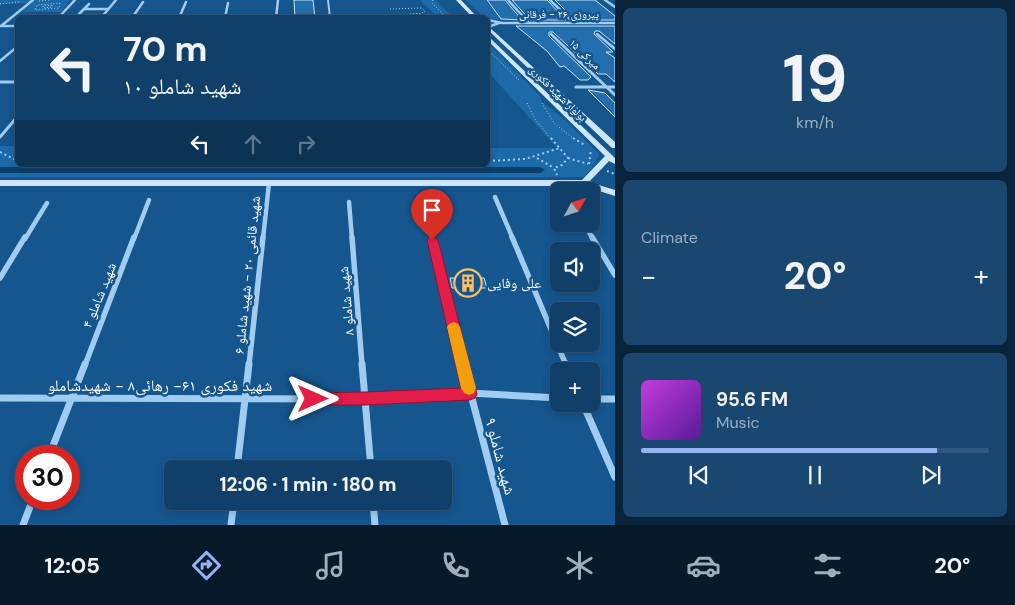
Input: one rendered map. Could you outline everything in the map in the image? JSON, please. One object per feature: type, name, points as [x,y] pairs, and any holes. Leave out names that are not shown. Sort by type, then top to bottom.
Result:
[{"type":"main road","points":[[458,0],[474,15]]},
{"type":"main road","points":[[454,6],[463,15]]},
{"type":"main road","name":"بولوار شهید فکوری","points":[[490,29],[615,146]]},
{"type":"main road","name":"بولوار شهید فکوری","points":[[490,40],[612,159]]},
{"type":"main road","points":[[585,182],[599,168],[612,159]]},
{"type":"main road","points":[[0,183],[550,183]]},
{"type":"main road","points":[[600,188],[615,193]]},
{"type":"street","points":[[1,26],[33,0]]},
{"type":"street","points":[[61,15],[75,0]]},
{"type":"street","points":[[103,15],[116,0]]},
{"type":"street","points":[[276,15],[278,0]]},
{"type":"street","points":[[508,0],[529,23]]},
{"type":"street","points":[[550,0],[575,23]]},
{"type":"street","points":[[605,0],[615,7]]},
{"type":"street","points":[[134,15],[143,2]]},
{"type":"street","points":[[180,15],[186,2]]},
{"type":"street","points":[[225,15],[228,3]]},
{"type":"street","points":[[78,15],[89,4]]},
{"type":"street","points":[[85,9],[108,9]]},
{"type":"street","points":[[490,20],[502,23]]},
{"type":"street","points":[[490,26],[502,23]]},
{"type":"street","name":"پیروزی ۲۶ - فرقانی","points":[[502,23],[615,23]]},
{"type":"street","points":[[1,26],[15,26]]},
{"type":"street","name":"میرکی ۱۵","points":[[551,34],[615,95]]},
{"type":"street","points":[[597,34],[615,49]]},
{"type":"street","points":[[0,62],[15,49]]},
{"type":"street","points":[[0,82],[15,82]]},
{"type":"street","points":[[576,87],[615,87]]},
{"type":"street","points":[[0,137],[15,120]]},
{"type":"street","name":"شهید قائمی ۲۰ - شهید شاملو ۶","points":[[238,460],[269,183]]},
{"type":"street","points":[[494,197],[565,362]]},
{"type":"street","name":"شهید شاملو ۴","points":[[53,445],[149,200]]},
{"type":"street","name":"شهید شاملو ۹","points":[[423,201],[470,394],[505,525]]},
{"type":"street","name":"شهید شاملو ۸","points":[[349,202],[370,460]]},
{"type":"street","points":[[0,278],[47,203]]},
{"type":"street","points":[[589,232],[615,275]]},
{"type":"street","name":"شهید فکوری ۶۱- رهائی۸ - شهیدشاملو","points":[[0,398],[365,399],[470,394],[550,398]]},
{"type":"street","points":[[600,399],[615,399]]},
{"type":"street","points":[[586,412],[615,477]]},
{"type":"street","points":[[23,525],[29,510]]},
{"type":"street","points":[[231,525],[233,510]]},
{"type":"street","points":[[374,510],[375,525]]},
{"type":"lane","points":[[328,0],[330,15]]},
{"type":"path","points":[[48,0],[48,6]]},
{"type":"path","points":[[433,0],[432,3],[444,15]]},
{"type":"path","points":[[48,6],[60,3],[60,7]]},
{"type":"path","points":[[48,6],[60,7]]},
{"type":"path","points":[[48,6],[60,7]]},
{"type":"path","points":[[390,9],[422,8],[425,12],[414,15]]},
{"type":"path","points":[[404,15],[417,11],[424,15]]},
{"type":"path","points":[[490,52],[516,79],[523,83]]},
{"type":"path","points":[[540,97],[543,107],[553,124],[561,132],[586,146],[591,151],[588,164]]},
{"type":"path","points":[[527,103],[532,115],[544,132],[560,147],[568,158],[615,174]]},
{"type":"path","points":[[490,161],[537,158],[560,147]]},
{"type":"path","points":[[0,152],[15,160]]},
{"type":"path","points":[[537,158],[554,168],[561,182]]},
{"type":"path","points":[[554,168],[562,165],[568,158]]},
{"type":"shaded area","points":[[0,0],[70,0],[61,12],[22,12],[32,3],[0,4]]},
{"type":"shaded area","points":[[420,0],[435,0],[451,15],[435,15]]},
{"type":"shaded area","points":[[465,0],[485,0],[501,20],[490,18],[490,15],[482,15]]},
{"type":"shaded area","points":[[490,45],[540,96],[542,102],[564,119],[599,154],[595,164],[584,177],[0,177],[0,146],[15,146],[15,167],[490,167],[490,148],[557,148],[490,74]]},
{"type":"building","points":[[294,0],[313,0],[315,15],[295,15]]},
{"type":"building","points":[[487,0],[505,0],[522,20],[501,19]]},
{"type":"building","points":[[512,0],[547,0],[566,20],[530,20]]},
{"type":"building","points":[[555,0],[595,0],[615,16],[615,20],[575,20]]},
{"type":"building","points":[[516,26],[615,26],[615,44],[599,31],[595,31],[594,34],[613,52],[606,52],[615,58],[615,82],[606,74],[598,74],[553,32],[549,32],[549,36],[591,77],[588,80],[580,80],[564,66],[560,67],[547,51]]},
{"type":"building","points":[[588,90],[605,93],[615,103],[615,117]]},
{"type":"building","name":"علی وفایی","points":[[450,278],[484,278],[487,288],[452,288]]},
{"type":"waterway","points":[[0,170],[540,170]]},
{"type":"slow traffic","points":[[454,327],[469,388]]},
{"type":"place","name":"علی وفایی","points":[[468,283]]},
{"type":"route","points":[[313,399],[365,399],[470,394],[432,240]]}]
